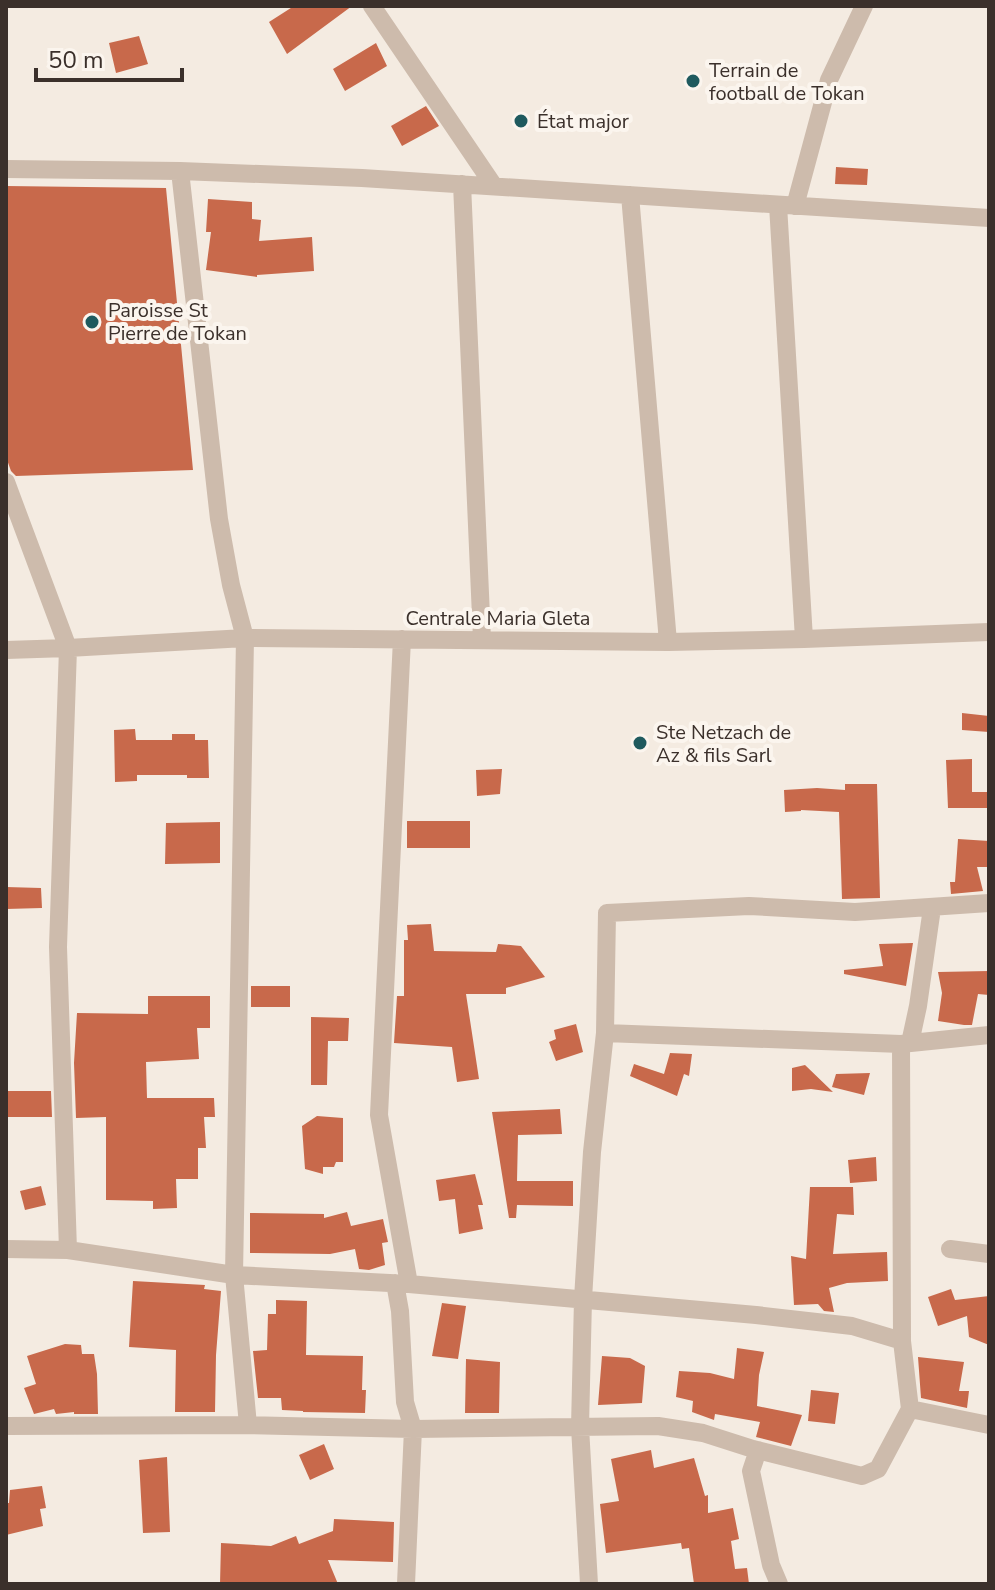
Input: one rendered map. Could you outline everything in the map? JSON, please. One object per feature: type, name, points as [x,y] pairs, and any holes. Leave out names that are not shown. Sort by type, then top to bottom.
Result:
[{"type":"street","points":[[372,6],[494,186]]},
{"type":"street","points":[[804,639],[786,206],[829,80],[864,6]]},
{"type":"street","points":[[6,169],[362,178],[989,218]]},
{"type":"street","points":[[180,171],[219,519],[245,638],[234,1275],[248,1425]]},
{"type":"street","points":[[462,184],[482,639]]},
{"type":"street","points":[[630,195],[668,642]]},
{"type":"street","points":[[6,482],[68,648],[58,947],[68,1250]]},
{"type":"street","name":"Centrale Maria Gleta","points":[[6,650],[245,638],[668,642],[989,632]]},
{"type":"street","points":[[402,639],[379,1115],[402,1284],[400,1311],[405,1402],[413,1429],[406,1584]]},
{"type":"street","points":[[589,1584],[580,1427],[583,1299],[592,1152],[605,1033],[607,913],[749,906],[855,912],[989,903]]},
{"type":"street","points":[[6,1426],[248,1425],[413,1429],[658,1426],[703,1433],[862,1476],[878,1469],[910,1409],[902,1341],[905,1043],[918,1006],[932,908]]},
{"type":"street","points":[[605,1033],[905,1043],[989,1035]]},
{"type":"street","points":[[6,1249],[68,1250],[234,1275],[402,1284],[852,1326],[902,1341]]},
{"type":"street","points":[[950,1249],[989,1254]]},
{"type":"street","points":[[910,1409],[989,1425]]},
{"type":"street","points":[[758,1450],[751,1471],[771,1565],[779,1584]]},
{"type":"building","points":[[294,6],[352,6],[287,54],[269,22]]},
{"type":"building","points":[[139,36],[148,64],[116,73],[109,43]]},
{"type":"building","points":[[376,43],[387,66],[345,91],[333,69]]},
{"type":"building","points":[[426,106],[439,126],[402,146],[391,126]]},
{"type":"building","points":[[836,167],[868,169],[867,185],[835,184]]},
{"type":"building","name":"Paroisse St Pierre de Tokan","points":[[6,186],[166,188],[193,470],[16,476],[11,471],[6,457]]},
{"type":"building","points":[[208,199],[252,202],[252,219],[261,220],[259,241],[312,237],[314,271],[257,277],[206,270],[211,232],[206,232]]},
{"type":"building","points":[[962,713],[989,716],[989,732],[962,730]]},
{"type":"building","points":[[135,729],[136,740],[172,740],[172,734],[195,734],[195,740],[208,740],[209,778],[137,775],[137,781],[115,782],[114,730]]},
{"type":"building","points":[[972,759],[972,792],[989,792],[989,808],[948,808],[946,760]]},
{"type":"building","points":[[502,769],[500,794],[477,796],[476,770]]},
{"type":"building","points":[[845,784],[877,784],[880,898],[842,899],[839,812],[785,812],[784,790],[845,790]]},
{"type":"building","points":[[407,821],[470,821],[470,848],[407,848]]},
{"type":"building","points":[[220,822],[220,863],[165,864],[166,823]]},
{"type":"building","points":[[958,839],[989,841],[989,867],[977,867],[983,891],[951,894],[950,882],[955,882]]},
{"type":"building","points":[[6,887],[41,888],[42,908],[6,909]]},
{"type":"building","points":[[431,924],[434,951],[496,952],[498,944],[521,946],[545,977],[506,988],[506,994],[466,994],[479,1079],[457,1082],[452,1047],[394,1043],[397,996],[404,996],[407,925]]},
{"type":"building","points":[[913,943],[906,986],[844,974],[844,970],[883,966],[879,944]]},
{"type":"building","points":[[989,971],[989,995],[978,994],[972,1025],[938,1021],[942,993],[938,972]]},
{"type":"building","points":[[251,986],[290,986],[290,1007],[251,1007]]},
{"type":"building","points":[[148,996],[210,996],[210,1028],[197,1028],[199,1059],[146,1062],[147,1098],[214,1098],[215,1117],[204,1117],[206,1148],[198,1148],[198,1179],[176,1179],[177,1208],[153,1209],[153,1201],[106,1200],[106,1117],[76,1118],[74,1063],[77,1013],[148,1014]]},
{"type":"building","points":[[311,1017],[349,1018],[348,1041],[328,1041],[327,1085],[311,1085]]},
{"type":"building","points":[[576,1024],[583,1052],[556,1061],[549,1042],[556,1039],[554,1030]]},
{"type":"building","points":[[670,1053],[692,1054],[689,1076],[684,1074],[677,1096],[630,1076],[634,1064],[664,1074]]},
{"type":"building","points":[[805,1065],[833,1092],[811,1089],[792,1091],[792,1068]]},
{"type":"building","points":[[870,1073],[864,1095],[832,1087],[836,1074]]},
{"type":"building","points":[[6,1091],[51,1091],[52,1117],[6,1117]]},
{"type":"building","points":[[560,1109],[562,1134],[518,1135],[517,1181],[573,1181],[573,1206],[517,1205],[516,1218],[509,1218],[492,1112]]},
{"type":"building","points":[[317,1116],[343,1118],[343,1162],[336,1162],[334,1167],[323,1167],[323,1174],[305,1169],[302,1126]]},
{"type":"building","points":[[876,1157],[877,1181],[850,1183],[848,1160]]},
{"type":"building","points":[[475,1174],[483,1205],[478,1205],[483,1229],[459,1234],[455,1199],[439,1201],[436,1180]]},
{"type":"building","points":[[41,1186],[46,1205],[25,1210],[20,1191]]},
{"type":"building","points":[[810,1187],[853,1187],[854,1215],[837,1214],[833,1254],[887,1252],[888,1281],[847,1283],[829,1288],[834,1312],[824,1311],[818,1304],[794,1305],[791,1256],[806,1259]]},
{"type":"building","points":[[347,1212],[351,1226],[383,1219],[388,1242],[382,1243],[385,1265],[369,1270],[359,1269],[355,1249],[330,1254],[250,1253],[250,1213],[324,1214],[324,1218]]},
{"type":"building","points":[[133,1281],[205,1285],[204,1289],[221,1291],[215,1412],[175,1412],[176,1350],[129,1347]]},
{"type":"building","points":[[951,1289],[955,1300],[989,1296],[989,1345],[969,1337],[967,1316],[938,1326],[928,1297]]},
{"type":"building","points":[[276,1300],[307,1301],[306,1355],[363,1356],[365,1413],[282,1410],[281,1398],[258,1398],[253,1351],[267,1350],[268,1314],[276,1314]]},
{"type":"building","points":[[442,1303],[466,1306],[458,1359],[432,1356]]},
{"type":"building","points":[[65,1344],[81,1345],[82,1354],[94,1354],[98,1414],[56,1414],[54,1409],[34,1414],[24,1388],[36,1384],[27,1356]]},
{"type":"building","points":[[737,1348],[764,1352],[757,1406],[802,1415],[791,1446],[756,1437],[760,1422],[715,1414],[714,1420],[692,1412],[693,1401],[676,1397],[679,1371],[710,1373],[734,1379]]},
{"type":"building","points":[[602,1356],[630,1358],[645,1366],[642,1403],[598,1405]]},
{"type":"building","points":[[918,1357],[964,1362],[959,1391],[969,1391],[967,1408],[921,1398]]},
{"type":"building","points":[[466,1359],[500,1362],[499,1413],[465,1413]]},
{"type":"building","points":[[811,1390],[839,1393],[835,1424],[808,1421]]},
{"type":"building","points":[[324,1444],[334,1469],[310,1480],[299,1455]]},
{"type":"building","points":[[651,1450],[654,1468],[694,1458],[705,1496],[708,1495],[708,1513],[733,1508],[739,1539],[731,1541],[735,1569],[747,1568],[749,1584],[694,1584],[689,1548],[682,1549],[681,1543],[606,1553],[600,1504],[619,1501],[611,1459]]},
{"type":"building","points":[[167,1457],[170,1532],[143,1533],[139,1460]]},
{"type":"building","points":[[42,1486],[46,1508],[40,1509],[43,1526],[6,1535],[6,1503],[9,1503],[10,1490]]},
{"type":"building","points":[[334,1519],[394,1522],[393,1562],[328,1560],[338,1584],[220,1584],[221,1543],[271,1546],[296,1536],[299,1544],[333,1531]]},
{"type":"place","name":"Terrain de football de Tokan","points":[[693,81]]},
{"type":"place","name":"État major","points":[[521,121]]},
{"type":"place","name":"Paroisse St Pierre de Tokan","points":[[92,322]]},
{"type":"place","name":"Ste Netzach de Az & fils Sarl","points":[[640,743]]}]
